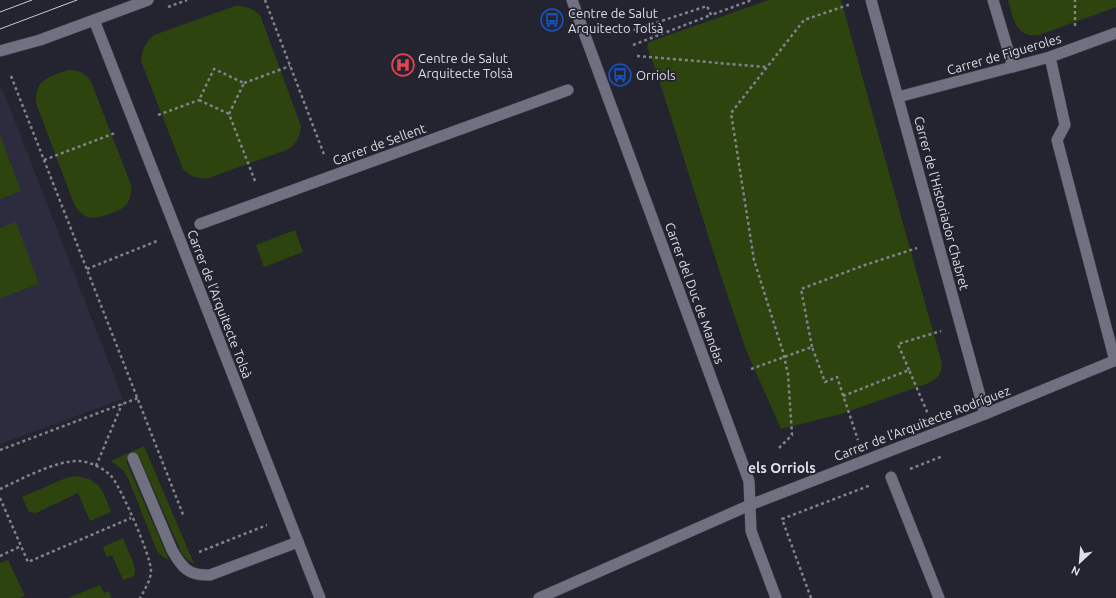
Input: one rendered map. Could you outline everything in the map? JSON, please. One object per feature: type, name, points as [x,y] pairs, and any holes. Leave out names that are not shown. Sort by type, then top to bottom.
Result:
[{"type":"street","points":[[0,51],[40,40],[148,0]]},
{"type":"street","name":"Carrer del Duc de Mandas","points":[[572,0],[749,481],[750,531],[776,598]]},
{"type":"street","name":"Carrer de l'Historiador Chabret","points":[[871,0],[985,414]]},
{"type":"street","points":[[993,0],[1013,67]]},
{"type":"street","name":"Carrer de l'Arquitecte Tolsà","points":[[94,20],[320,598]]},
{"type":"street","name":"Carrer de Figueroles","points":[[898,97],[1050,57],[1116,33]]},
{"type":"street","points":[[1050,57],[1065,125],[1057,140],[1115,361]]},
{"type":"street","name":"Carrer de Sellent","points":[[200,224],[568,90]]},
{"type":"street","name":"Carrer de l'Arquitecte Rodríguez","points":[[539,598],[750,505],[985,414],[1115,361]]},
{"type":"street","points":[[133,458],[172,550],[179,563],[188,571],[199,576],[210,575],[298,542]]},
{"type":"street","points":[[891,477],[939,598]]},
{"type":"path","points":[[265,0],[332,176]]},
{"type":"path","points":[[633,45],[752,0]]},
{"type":"path","points":[[779,448],[792,435],[788,374],[754,260],[731,112],[804,20],[856,2]]},
{"type":"path","points":[[628,32],[707,6],[711,15]]},
{"type":"path","points":[[637,56],[766,67]]},
{"type":"path","points":[[229,114],[244,83],[290,66]]},
{"type":"path","points":[[158,115],[199,100],[214,69],[244,83]]},
{"type":"path","points":[[12,76],[186,523]]},
{"type":"path","points":[[199,100],[229,114],[263,202]]},
{"type":"path","points":[[44,160],[116,133]]},
{"type":"path","points":[[87,269],[157,240]]},
{"type":"path","points":[[864,460],[837,377],[825,382],[812,347],[801,289],[938,241]]},
{"type":"path","points":[[936,433],[898,344],[960,324]]},
{"type":"path","points":[[751,369],[812,347]]},
{"type":"path","points":[[843,396],[909,370]]},
{"type":"path","points":[[0,450],[138,398]]},
{"type":"path","points":[[96,466],[122,404]]},
{"type":"path","points":[[0,489],[63,462],[81,461],[96,466],[110,476],[118,486],[148,556],[151,571],[148,585],[140,598]]},
{"type":"path","points":[[0,498],[28,562],[132,518]]},
{"type":"path","points":[[197,552],[267,525]]},
{"type":"path","points":[[0,556],[21,546]]},
{"type":"shaded area","points":[[2,88],[123,399],[0,444],[0,89]]},
{"type":"green space","points":[[769,0],[841,0],[942,364],[941,371],[938,376],[929,383],[841,414],[781,429],[746,350],[657,73],[647,47],[649,42]]},
{"type":"green space","points":[[1008,0],[1116,0],[1116,7],[1039,35],[1029,35],[1020,30],[1014,21]]},
{"type":"green space","points":[[235,6],[249,8],[260,15],[301,126],[300,133],[296,142],[289,149],[209,178],[198,178],[192,176],[183,169],[141,61],[142,53],[144,46],[154,35]]},
{"type":"green space","points":[[68,70],[83,73],[92,84],[131,185],[129,201],[119,210],[103,216],[93,218],[85,216],[74,204],[36,103],[38,89],[44,80]]},
{"type":"green space","points":[[0,135],[21,191],[0,199]]},
{"type":"green space","points":[[16,222],[39,284],[0,298],[0,228]]},
{"type":"green space","points":[[295,230],[303,252],[264,267],[256,245]]},
{"type":"green space","points":[[144,446],[194,564],[182,554],[139,456],[126,461],[169,560],[157,551],[128,478],[123,470],[111,461]]},
{"type":"green space","points":[[74,476],[83,477],[95,483],[103,492],[111,512],[90,521],[78,493],[36,513],[29,512],[22,497]]},
{"type":"green space","points":[[123,538],[135,570],[134,576],[123,580],[112,555],[107,557],[103,547]]},
{"type":"green space","points":[[8,560],[25,596],[20,598],[0,598],[0,563]]},
{"type":"green space","points":[[100,585],[104,593],[109,591],[111,598],[68,598]]},
{"type":"tram line","points":[[0,12],[32,0]]},
{"type":"tram line","points":[[0,29],[77,0]]},
{"type":"place","name":"Centre de Salut Arquitecto Tolsà","points":[[552,20]]},
{"type":"place","name":"Centre de Salut Arquitecte Tolsà","points":[[403,65]]},
{"type":"place","name":"Orriols","points":[[620,75]]},
{"type":"district","name":"els Orriols","points":[[782,468]]}]
